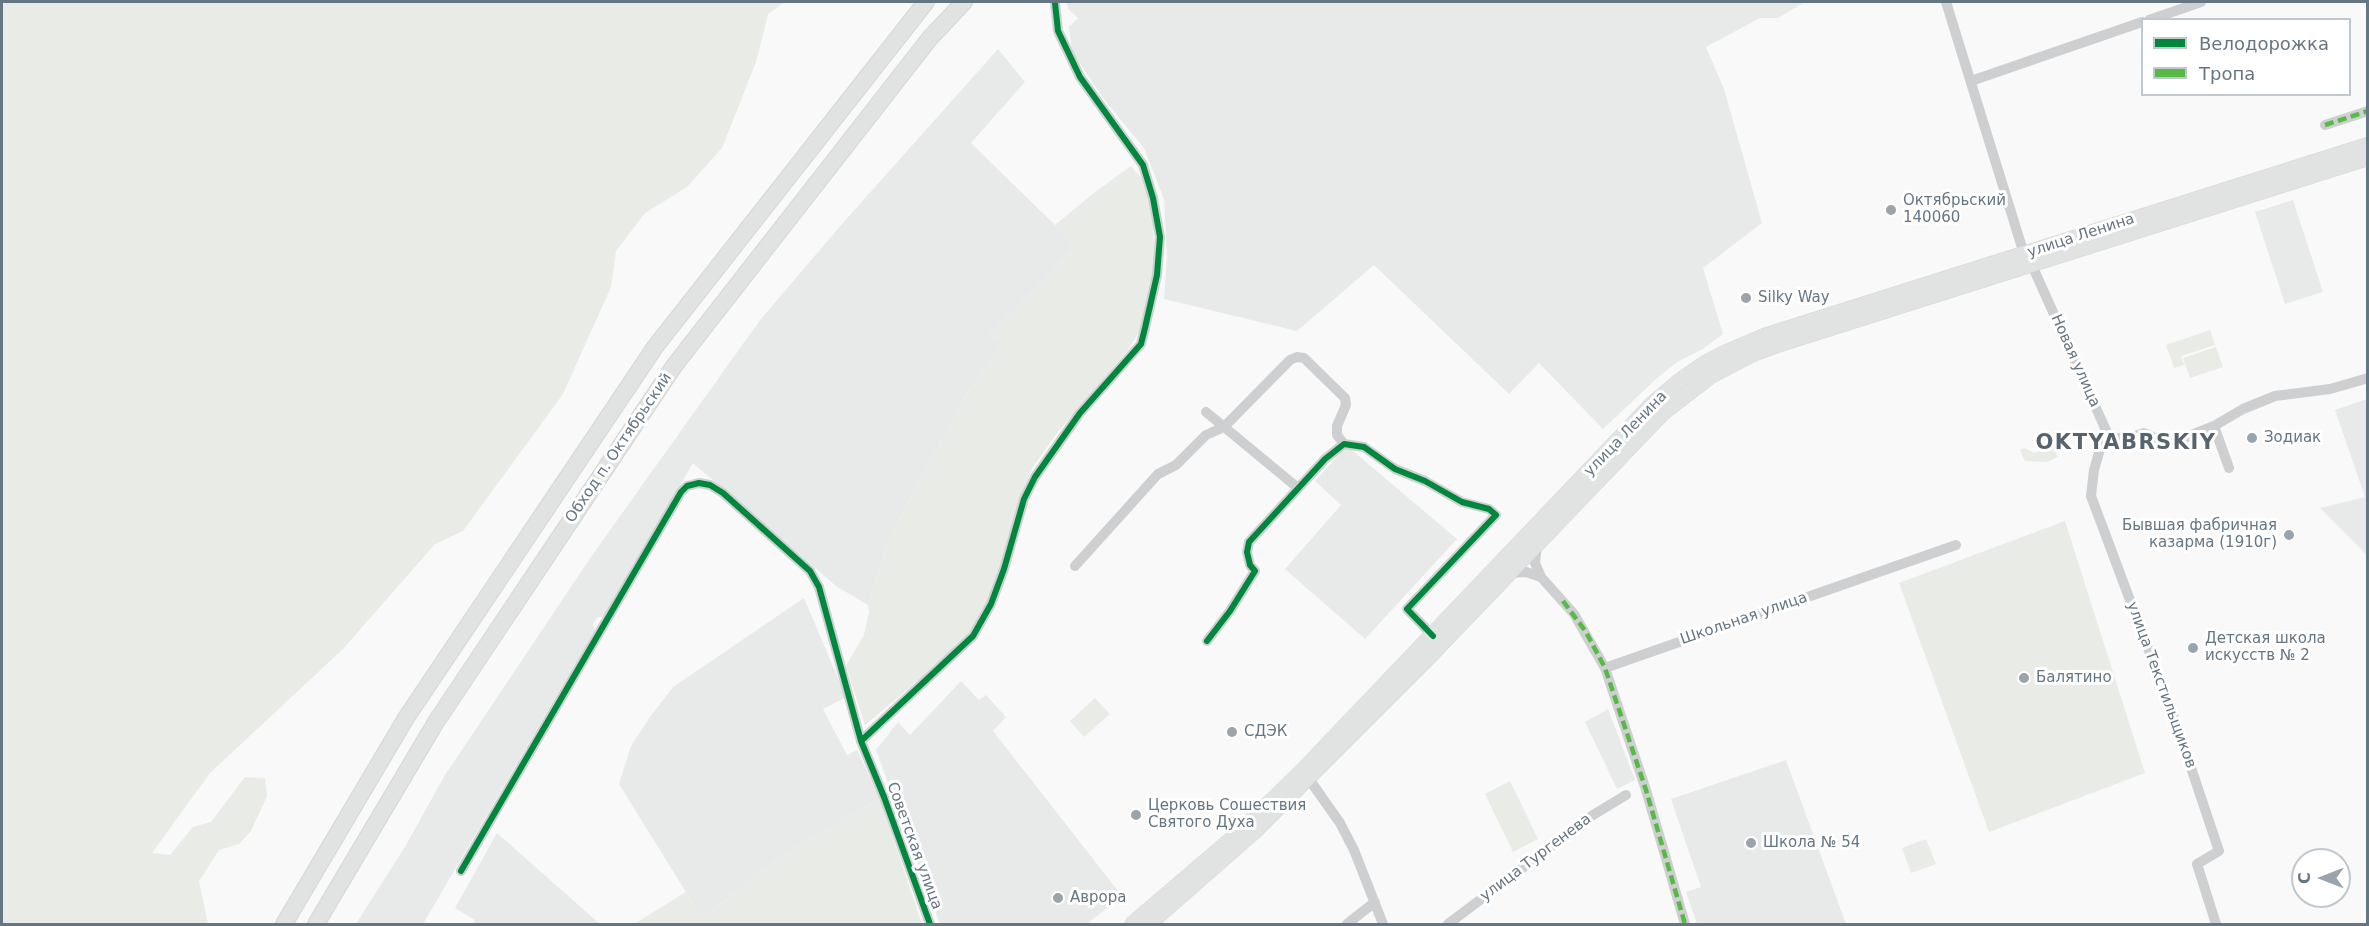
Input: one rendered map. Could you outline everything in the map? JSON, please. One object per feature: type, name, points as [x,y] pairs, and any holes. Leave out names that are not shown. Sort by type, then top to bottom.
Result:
[{"type":"highway","name":"Обход п. Октябрьский","points":[[284,924],[406,717],[655,347],[926,2]]},
{"type":"highway","name":"Обход п. Октябрьский","points":[[316,924],[436,722],[674,366],[930,38],[964,2]]},
{"type":"main road","name":"улица Ленина","points":[[1149,924],[1254,832],[1309,779],[1663,413],[1686,394],[1730,366],[1780,344],[2028,258],[2367,145]]},
{"type":"main road","name":"улица Ленина","points":[[1132,924],[1236,835],[1302,771],[1652,404],[1705,363],[1724,352],[1764,336],[2028,258],[2215,207],[2367,158]]},
{"type":"street","name":"Новая улица","points":[[1946,2],[2028,258],[2109,437]]},
{"type":"street","points":[[2155,18],[2201,2]]},
{"type":"street","points":[[861,741],[973,636],[991,604],[1004,569],[1024,499],[1035,477],[1080,413],[1141,344],[1157,275],[1160,237],[1153,198],[1143,165],[1080,77],[1058,31],[1055,3]]},
{"type":"street","points":[[1971,81],[2141,22]]},
{"type":"street","points":[[2325,125],[2367,111]]},
{"type":"street","points":[[1075,566],[1158,474],[1176,465],[1206,435],[1224,427],[1290,360],[1298,357],[1304,358],[1345,398],[1346,405],[1337,426],[1336,435],[1344,444],[1364,447],[1395,469],[1425,481],[1462,502],[1489,509],[1496,515],[1407,609],[1433,636]]},
{"type":"street","points":[[2109,437],[2127,439],[2144,433],[2169,444],[2214,426],[2243,409],[2276,396],[2330,389],[2367,378]]},
{"type":"street","points":[[1206,412],[1298,488]]},
{"type":"street","points":[[2214,426],[2229,468]]},
{"type":"street","name":"улица Текстильщиков","points":[[2109,437],[2100,449],[2094,470],[2091,496],[2176,723],[2219,850],[2197,864],[2216,924]]},
{"type":"street","points":[[1207,641],[1230,611],[1255,571],[1250,565],[1247,552],[1249,542],[1325,459],[1344,444]]},
{"type":"street","name":"Советская улица","points":[[461,871],[687,486],[699,483],[710,485],[723,492],[810,571],[819,587],[861,741],[930,924]]},
{"type":"street","points":[[1537,544],[1535,563],[1541,577],[1574,614],[1605,668],[1646,790],[1685,924]]},
{"type":"street","name":"Школьная улица","points":[[1605,668],[1956,545]]},
{"type":"street","points":[[1509,573],[1526,572],[1541,577]]},
{"type":"street","points":[[1309,779],[1340,823],[1354,850],[1383,924]]},
{"type":"street","name":"улица Тургенева","points":[[1448,924],[1593,815],[1626,795]]},
{"type":"street","points":[[1347,924],[1374,902]]},
{"type":"shaded area","points":[[2,2],[785,2],[768,14],[756,62],[722,148],[687,187],[645,213],[616,251],[611,287],[563,394],[463,531],[435,544],[343,649],[210,773],[152,853],[170,855],[193,827],[211,822],[245,777],[265,778],[267,796],[251,831],[239,844],[219,850],[199,881],[208,924],[2,924]]},
{"type":"shaded area","points":[[1066,2],[1805,2],[1778,18],[1760,18],[1706,47],[1724,89],[1762,223],[1703,268],[1723,334],[1703,349],[1677,362],[1603,429],[1539,363],[1509,394],[1374,265],[1297,331],[1164,299],[1167,257],[1164,199],[1144,148],[1103,98],[1072,52],[1069,27],[1078,18],[1069,10]]},
{"type":"shaded area","points":[[998,49],[1025,82],[971,143],[1055,225],[1075,248],[990,334],[1002,344],[966,395],[890,537],[868,605],[836,586],[693,463],[603,617],[598,617],[595,621],[593,625],[595,630],[423,924],[356,924],[406,845],[445,775],[593,554],[760,320]]},
{"type":"shaded area","points":[[1131,166],[1145,182],[1152,212],[1155,258],[1154,276],[1139,332],[1128,350],[1057,433],[1033,467],[1020,498],[1001,574],[970,637],[865,725],[846,666],[864,635],[869,612],[868,605],[890,537],[966,395],[1002,344],[990,334],[1075,248],[1055,225]]},
{"type":"shaded area","points":[[2293,200],[2323,292],[2285,304],[2255,212]]},
{"type":"shaded area","points":[[2210,330],[2215,345],[2181,356],[2184,365],[2174,368],[2166,345]]},
{"type":"shaded area","points":[[2216,347],[2223,367],[2190,378],[2183,358]]},
{"type":"shaded area","points":[[2368,399],[2367,555],[2320,508],[2365,497],[2335,410]]},
{"type":"shaded area","points":[[2053,445],[2058,457],[2047,462],[2025,461],[2020,450],[2025,448],[2034,453]]},
{"type":"shaded area","points":[[1347,446],[1457,539],[1365,639],[1285,569],[1341,505],[1315,481]]},
{"type":"shaded area","name":"Балятино","points":[[2065,521],[2145,773],[1989,832],[1899,583]]},
{"type":"shaded area","points":[[804,598],[846,697],[823,709],[847,755],[857,750],[880,799],[783,855],[702,918],[619,784],[631,746],[673,687]]},
{"type":"shaded area","points":[[961,681],[979,700],[986,695],[1006,717],[993,731],[1122,896],[1087,924],[940,924],[876,750],[898,722],[910,735]]},
{"type":"shaded area","points":[[1095,698],[1110,714],[1084,737],[1070,721]]},
{"type":"shaded area","points":[[1608,709],[1635,780],[1617,789],[1585,722]]},
{"type":"shaded area","name":"Школа № 54","points":[[1786,760],[1846,924],[1697,924],[1686,892],[1701,887],[1671,799]]},
{"type":"shaded area","points":[[1510,781],[1538,839],[1513,852],[1485,794]]},
{"type":"shaded area","points":[[880,799],[922,924],[634,924],[686,892],[702,918],[783,855]]},
{"type":"shaded area","points":[[497,833],[600,924],[473,924],[475,920],[455,908]]},
{"type":"shaded area","points":[[1926,839],[1936,864],[1911,873],[1902,848]]},
{"type":"marked path","points":[[2325,125],[2368,111]]},
{"type":"marked path","points":[[1563,601],[1586,632],[1605,668],[1646,790],[1685,924]]},
{"type":"cycle path","points":[[861,741],[973,636],[991,604],[1004,569],[1024,499],[1035,477],[1080,413],[1141,344],[1157,275],[1160,237],[1153,198],[1143,165],[1080,77],[1058,31],[1055,3]]},
{"type":"cycle path","points":[[1207,641],[1230,611],[1255,571],[1250,565],[1247,552],[1249,542],[1325,459],[1344,444],[1364,447],[1395,469],[1425,481],[1462,502],[1489,509],[1496,515],[1407,609],[1433,636]]},
{"type":"cycle path","points":[[461,871],[681,492],[687,486],[699,483],[710,485],[723,493],[810,571],[819,587],[861,741],[930,924]]},
{"type":"place","name":"Октябрьский 140060","points":[[1891,210]]},
{"type":"place","name":"Silky Way","points":[[1746,298]]},
{"type":"place","name":"Зодиак","points":[[2252,438]]},
{"type":"place","name":"Бывшая фабричная казарма (1910г)","points":[[2289,535]]},
{"type":"place","name":"Детская школа искусств № 2","points":[[2193,648]]},
{"type":"place","name":"Балятино","points":[[2024,678]]},
{"type":"place","name":"СДЭК","points":[[1232,732]]},
{"type":"place","name":"Церковь Сошествия Святого Духа","points":[[1136,815]]},
{"type":"place","name":"Школа № 54","points":[[1751,843]]},
{"type":"place","name":"Аврора","points":[[1058,898]]},
{"type":"district","name":"OKTYABRSKIY","points":[[2126,444]]}]
